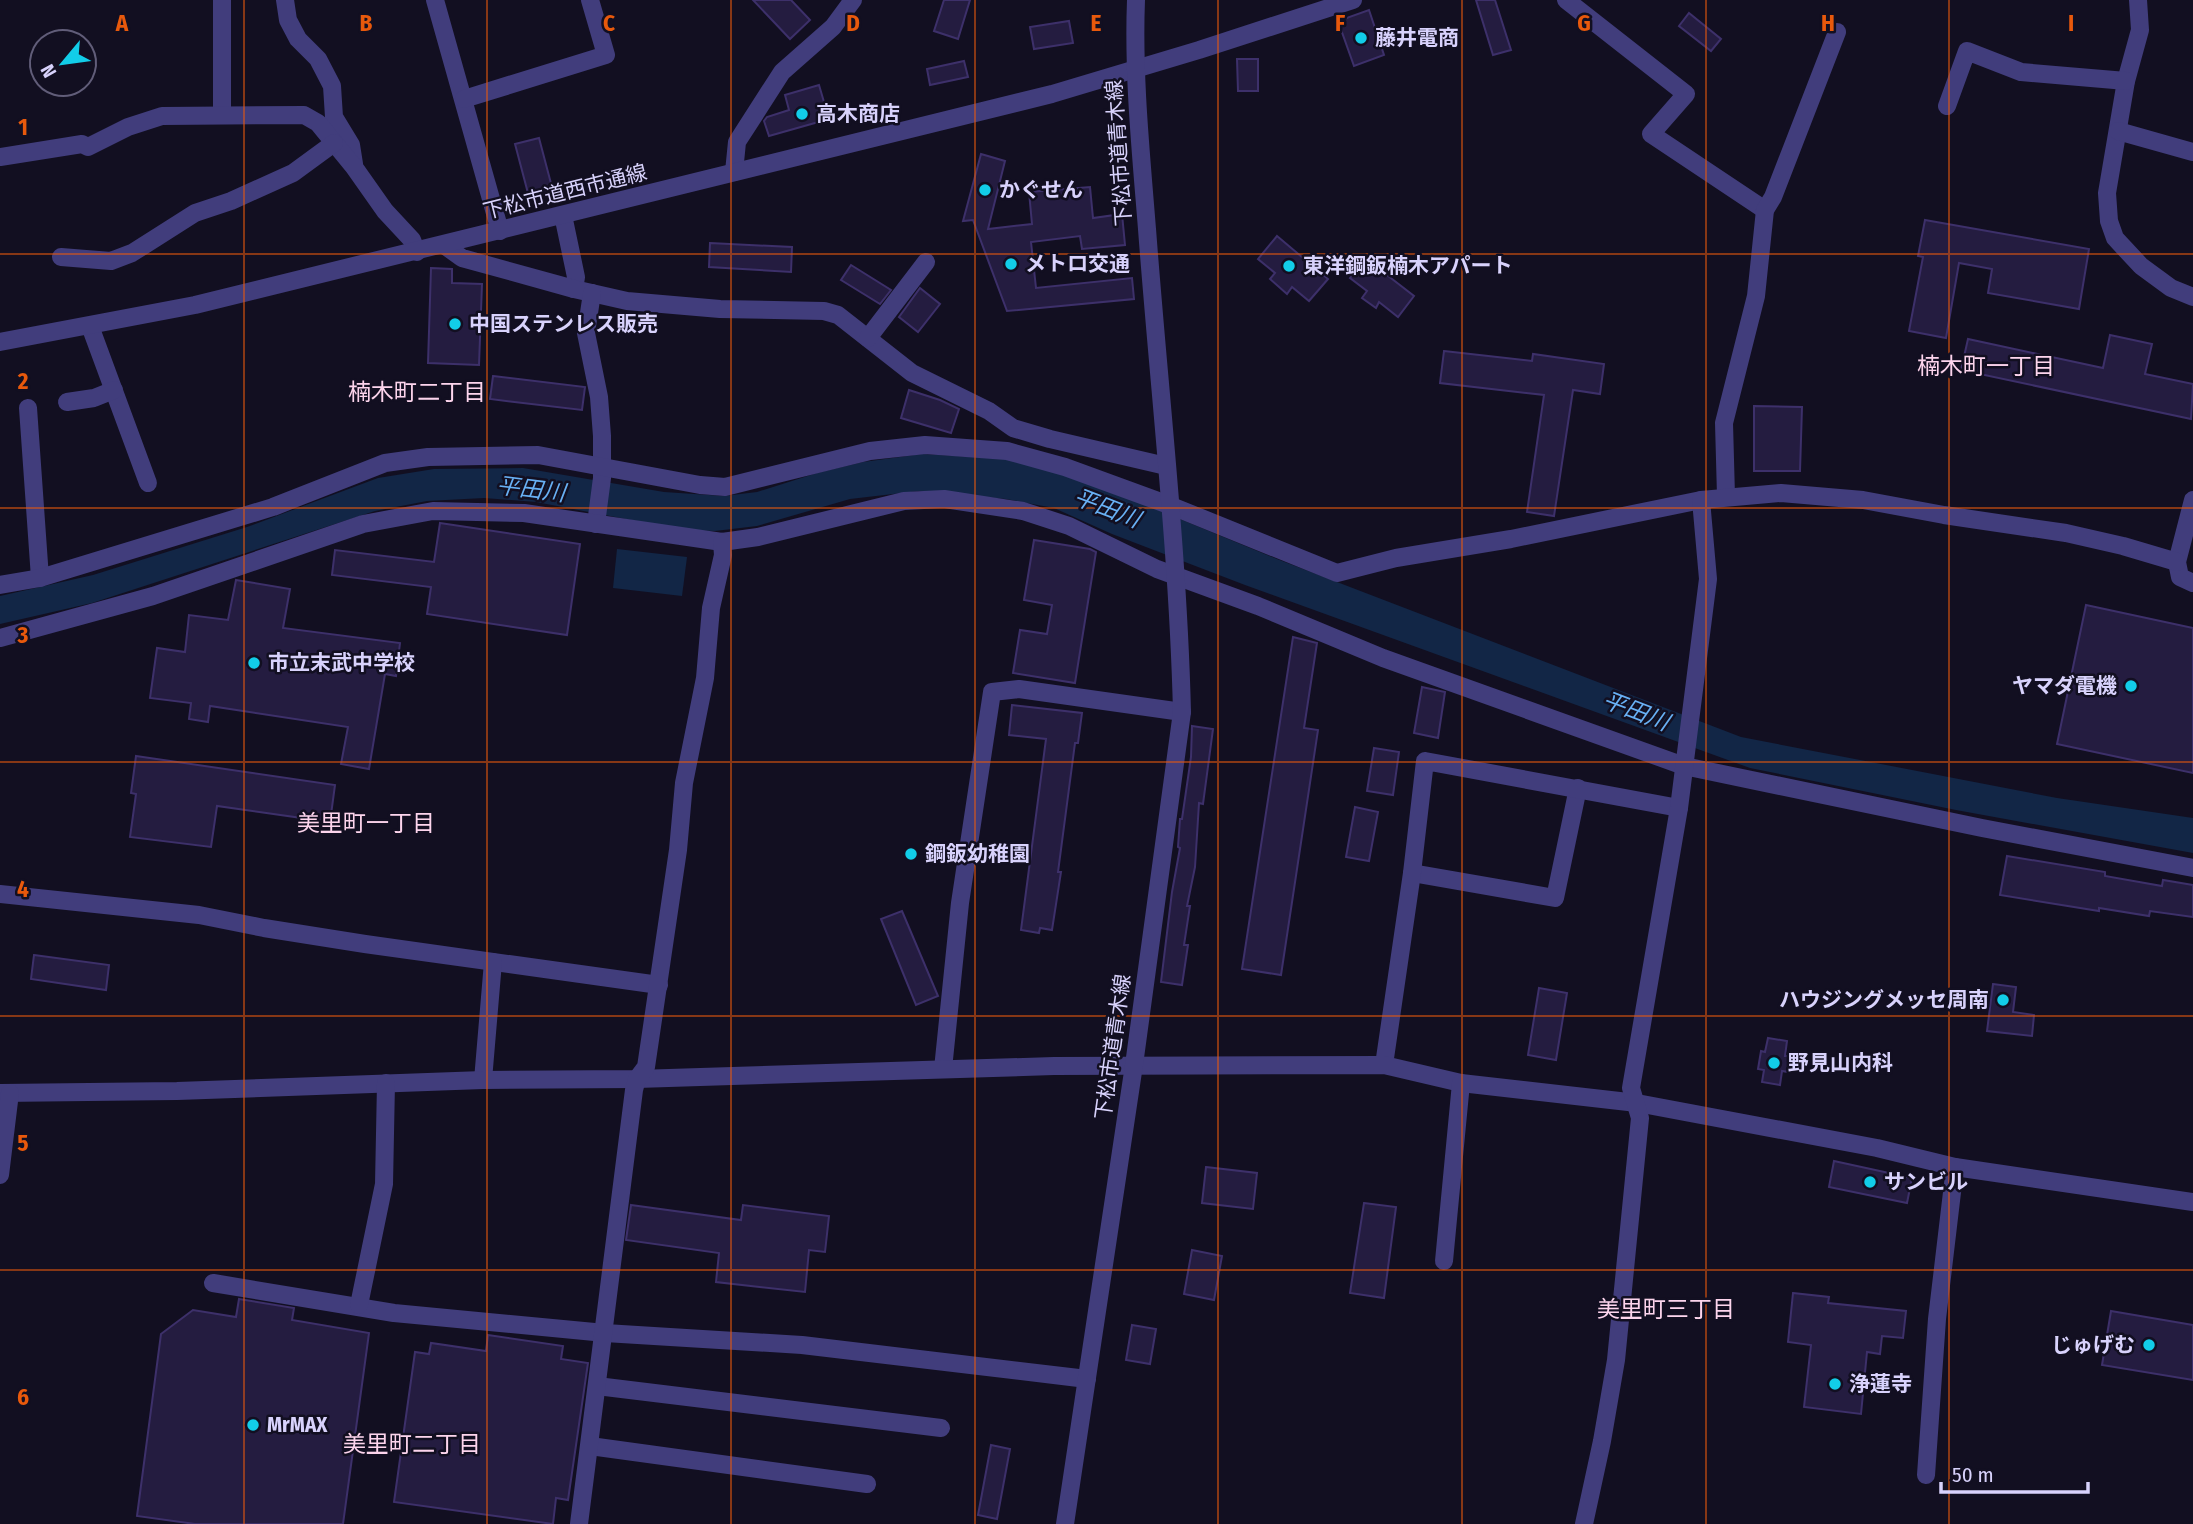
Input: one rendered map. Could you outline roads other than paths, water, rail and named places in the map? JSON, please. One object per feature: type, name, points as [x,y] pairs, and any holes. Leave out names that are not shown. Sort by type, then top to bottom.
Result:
[{"type":"street","points":[[222,0],[222,114]]},
{"type":"street","points":[[285,0],[288,20],[298,39],[318,59],[332,86],[334,117],[351,145],[354,167]]},
{"type":"street","points":[[435,0],[500,231]]},
{"type":"street","points":[[464,99],[606,55],[590,0]]},
{"type":"street","points":[[734,172],[737,142],[782,72],[833,27],[853,0]]},
{"type":"street","name":"下松市道青木線","points":[[1065,1524],[1134,1065],[1182,712],[1174,571],[1143,182],[1136,68],[1136,0]]},
{"type":"street","name":"下松市道西市通線","points":[[0,342],[195,305],[1052,94],[1353,0]]},
{"type":"street","points":[[1566,0],[1686,93],[1651,134],[1765,210]]},
{"type":"street","points":[[2138,0],[2140,30],[2126,81],[2107,193],[2109,221],[2115,238],[2141,267],[2171,288],[2193,297]]},
{"type":"street","points":[[1726,496],[1724,423],[1756,296],[1765,210],[1773,197],[1837,32]]},
{"type":"street","points":[[1947,106],[1967,51],[2021,72],[2126,81]]},
{"type":"street","points":[[0,158],[82,144],[88,147],[128,127],[162,116],[304,115],[318,123],[385,211],[412,240],[418,252]]},
{"type":"street","points":[[2118,131],[2193,152]]},
{"type":"street","points":[[61,257],[111,261],[132,253],[195,213],[231,201],[293,173],[334,143]]},
{"type":"street","points":[[563,215],[576,277],[583,291],[586,333],[599,397],[602,473],[596,520]]},
{"type":"street","points":[[444,245],[462,258],[583,291],[653,305],[824,311],[838,315],[925,381],[989,411],[1013,428],[1166,466]]},
{"type":"street","points":[[868,338],[926,262]]},
{"type":"street","points":[[90,326],[148,483]]},
{"type":"street","points":[[67,402],[94,398],[114,390]]},
{"type":"street","points":[[28,408],[40,578]]},
{"type":"street","points":[[0,585],[40,578],[272,507],[385,463],[428,457],[538,455],[602,473],[725,487],[870,450],[925,445],[1007,451],[1065,467],[1337,573],[1396,558],[1511,539],[1701,500],[1781,493],[1863,500],[2066,533],[2176,562]]},
{"type":"street","points":[[0,638],[153,596],[363,524],[433,511],[524,513],[596,520],[722,542],[758,537],[904,500],[944,499],[1023,511],[1069,526],[1157,569],[1174,571],[1383,658],[1684,762],[1995,831],[2193,868]]},
{"type":"street","points":[[1584,1524],[1616,1360],[1640,1118],[1631,1088],[1679,808],[1707,579],[1701,500]]},
{"type":"street","points":[[2193,500],[2176,562],[2180,577],[2193,583]]},
{"type":"street","points":[[579,1524],[634,1090],[637,1079],[646,1066],[678,850],[684,783],[705,678],[711,608],[723,555],[722,542]]},
{"type":"street","points":[[943,1069],[960,903],[992,692],[1019,689],[1182,712]]},
{"type":"street","points":[[1384,1065],[1425,761],[1679,808]]},
{"type":"street","points":[[1412,873],[1555,898],[1578,788]]},
{"type":"street","points":[[0,894],[199,915],[264,928],[659,985]]},
{"type":"street","points":[[483,1080],[493,962]]},
{"type":"street","points":[[0,1175],[5,1093],[177,1091],[483,1080],[637,1079],[1134,1065],[1384,1065],[1461,1083],[1637,1103],[1877,1148],[1955,1167],[2193,1202]]},
{"type":"street","points":[[359,1306],[384,1184],[386,1083]]},
{"type":"street","points":[[1444,1261],[1461,1083]]},
{"type":"street","points":[[1926,1475],[1937,1319],[1955,1167]]},
{"type":"street","points":[[214,1283],[394,1313],[605,1333],[802,1345],[1087,1379]]},
{"type":"street","points":[[597,1386],[941,1428]]},
{"type":"street","points":[[590,1446],[867,1484]]},
{"type":"water","name":"平田川","points":[[922,454],[1008,459],[1073,475],[1277,559],[1741,737],[2057,798],[2193,818],[2193,853],[1956,810],[1750,768],[1245,585],[1112,534],[1054,508],[1006,499],[919,491],[850,499],[757,526],[715,531],[684,530],[536,502],[484,498],[427,501],[375,511],[92,603],[0,624],[0,596],[93,575],[247,527],[378,478],[434,469],[523,468],[664,492],[724,496],[757,492],[863,462]]},
{"type":"water","points":[[617,549],[687,557],[682,596],[613,588]]},
{"type":"place","name":"藤井電商","points":[[1361,38]]},
{"type":"place","name":"高木商店","points":[[802,114]]},
{"type":"place","name":"かぐせん","points":[[985,190]]},
{"type":"place","name":"メトロ交通","points":[[1011,264]]},
{"type":"place","name":"東洋鋼鈑楠木アパート","points":[[1289,266]]},
{"type":"place","name":"中国ステンレス販売","points":[[455,324]]},
{"type":"place","name":"市立末武中学校","points":[[254,663]]},
{"type":"place","name":"ヤマダ電機","points":[[2131,686]]},
{"type":"place","name":"鋼鈑幼稚園","points":[[911,854]]},
{"type":"place","name":"ハウジングメッセ周南","points":[[2003,1000]]},
{"type":"place","name":"野見山内科","points":[[1774,1063]]},
{"type":"place","name":"サンビル","points":[[1870,1182]]},
{"type":"place","name":"じゅげむ","points":[[2149,1345]]},
{"type":"place","name":"浄蓮寺","points":[[1835,1384]]},
{"type":"place","name":"MrMAX","points":[[253,1425]]},
{"type":"district","name":"楠木町一丁目","points":[[1986,366]]},
{"type":"district","name":"楠木町二丁目","points":[[417,392]]},
{"type":"district","name":"美里町一丁目","points":[[366,823]]},
{"type":"district","name":"美里町三丁目","points":[[1666,1309]]},
{"type":"district","name":"美里町二丁目","points":[[412,1444]]}]
